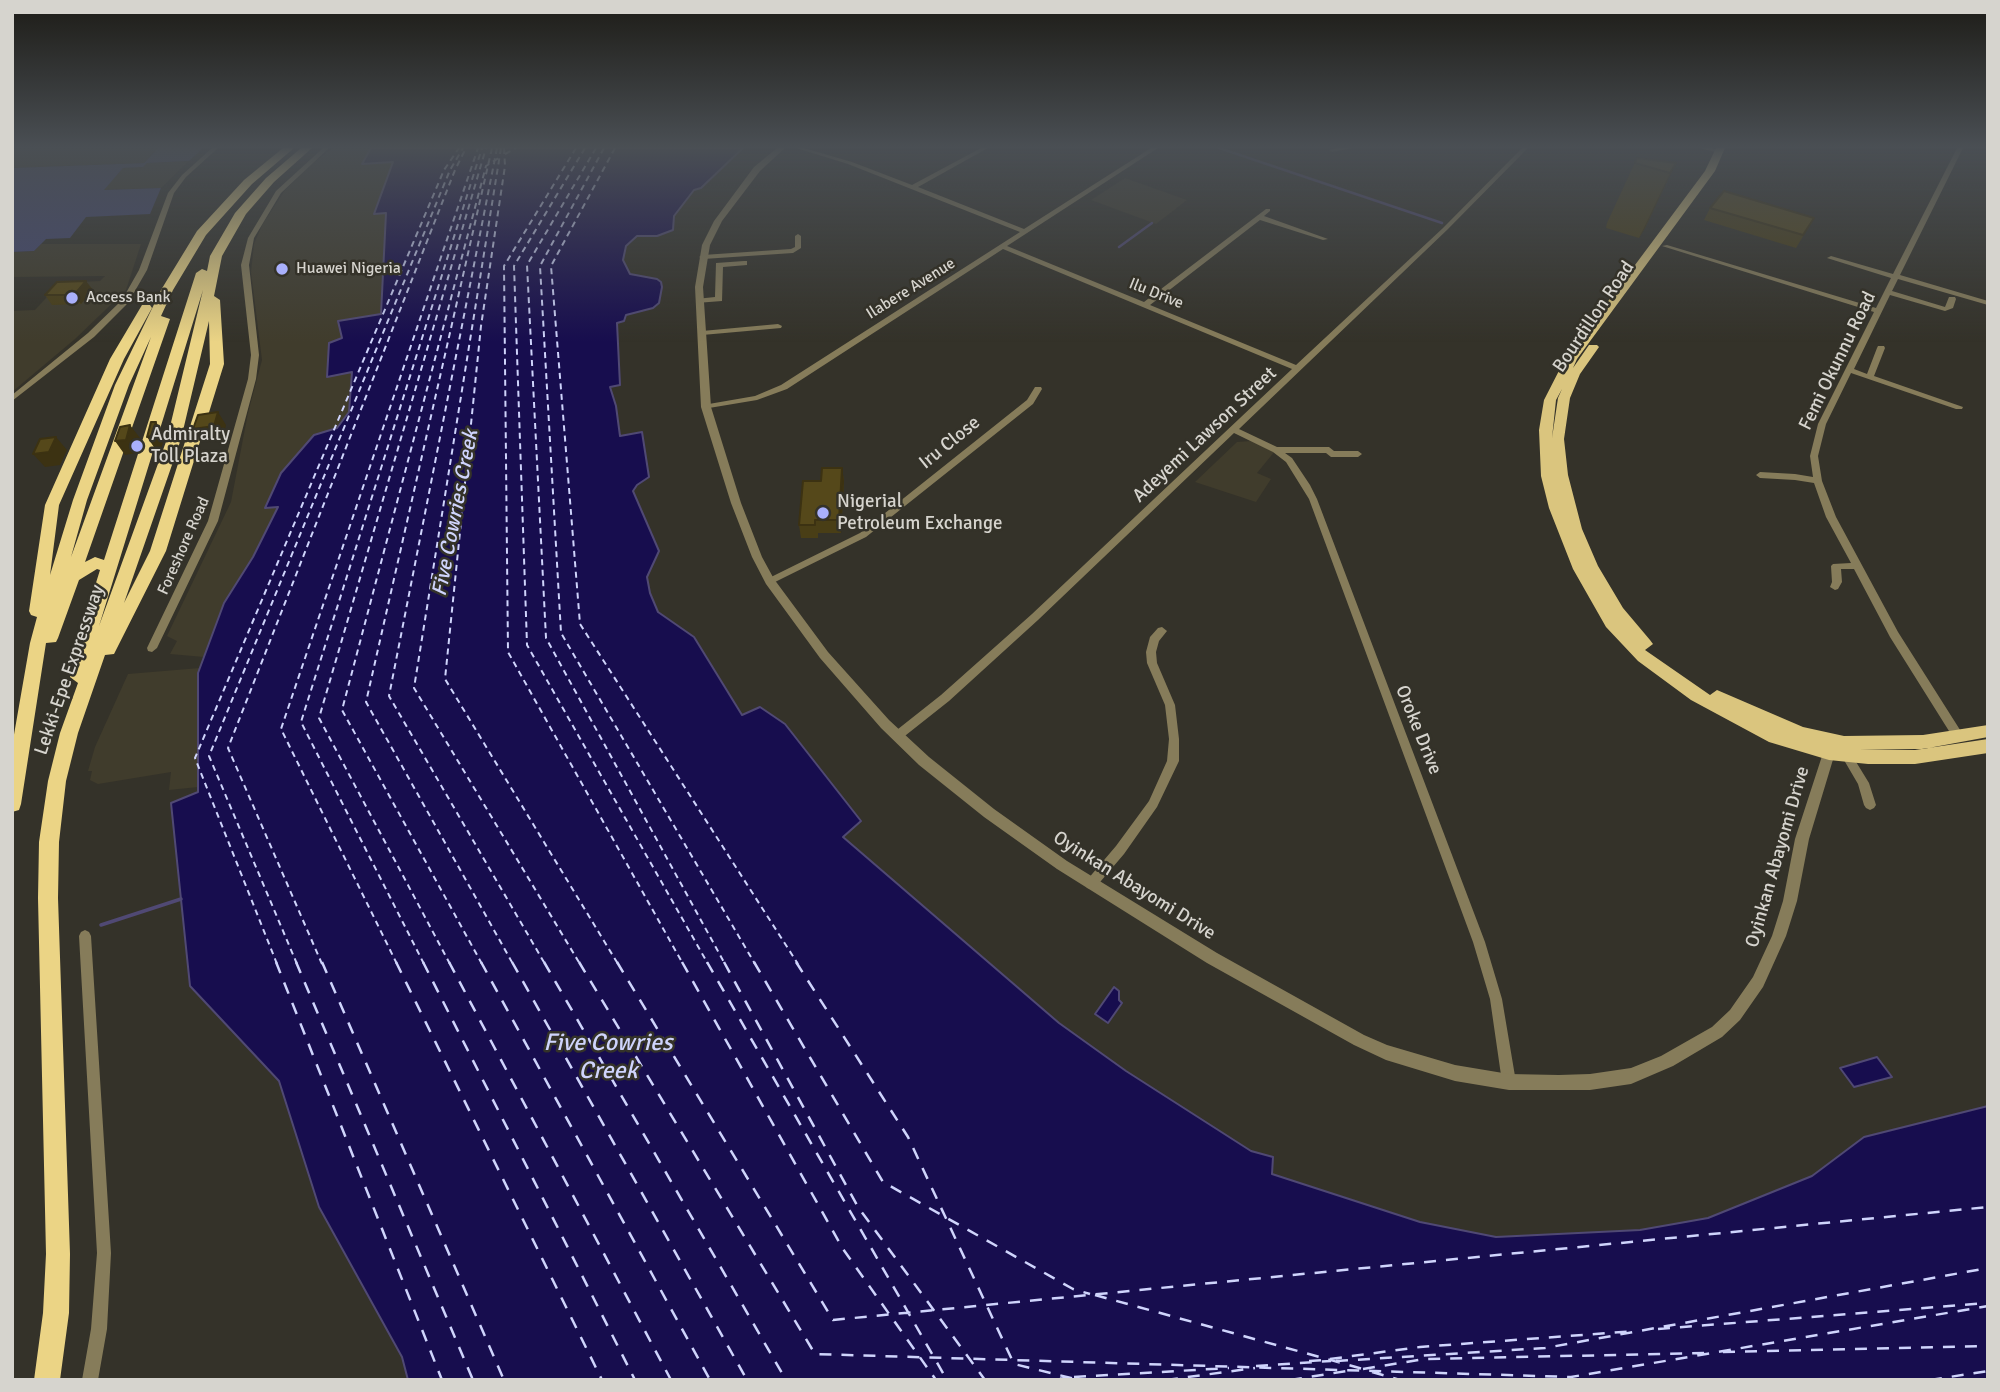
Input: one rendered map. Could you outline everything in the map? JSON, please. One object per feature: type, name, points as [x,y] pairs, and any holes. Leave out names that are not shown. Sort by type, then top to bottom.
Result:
[{"type":"highway","name":"Lekki-Epe Expressway","points":[[12,804],[38,642],[80,500],[122,385],[167,290],[191,248],[217,213]]},
{"type":"highway","name":"Lekki-Epe Expressway","points":[[47,1380],[56,1313],[58,1254],[48,898],[49,842],[57,780],[69,733],[174,439],[193,365],[213,267],[229,229],[242,213]]},
{"type":"highway","points":[[69,733],[84,647],[205,264],[229,229]]},
{"type":"highway","points":[[28,701],[191,248]]},
{"type":"highway","points":[[28,701],[28,683],[52,505],[117,359],[167,272],[191,248]]},
{"type":"highway","points":[[69,733],[158,551],[217,364],[213,267]]},
{"type":"highway","points":[[73,576],[95,563],[109,567]]},
{"type":"main road","name":"Bourdillon Road","points":[[1680,213],[1559,379],[1550,400],[1545,430],[1550,484],[1568,543],[1591,592],[1611,623],[1643,657],[1678,685],[1750,726],[1775,737],[1831,749]]},
{"type":"main road","name":"Bourdillon Road","points":[[1690,213],[1582,362],[1564,398],[1558,439],[1559,457],[1573,520],[1604,591],[1627,624],[1651,650],[1683,675],[1722,699],[1831,749]]},
{"type":"main road","points":[[1831,749],[1923,742],[1988,731]]},
{"type":"main road","points":[[1831,749],[1914,757],[1985,751]]},
{"type":"street","points":[[12,399],[91,335],[125,301],[143,270],[163,213]]},
{"type":"street","name":"Foreshore Road","points":[[152,648],[213,521],[252,379],[255,355],[245,265],[251,238],[266,213]]},
{"type":"street","name":"Oyinkan Abayomi Drive","points":[[723,213],[711,233],[704,257],[699,301],[706,407],[736,503],[757,557],[770,581],[824,654],[897,736],[989,813],[1091,884],[1212,958],[1359,1040],[1386,1052],[1455,1073],[1509,1082],[1590,1082],[1632,1076],[1692,1048],[1717,1032],[1735,1015],[1758,982],[1779,936],[1790,901],[1802,839],[1831,749]]},
{"type":"street","points":[[976,213],[1025,232]]},
{"type":"street","name":"Ilabere Avenue","points":[[706,407],[757,398],[784,387],[1054,213]]},
{"type":"street","points":[[1145,305],[1264,213]]},
{"type":"street","name":"Adeyemi Lawson Street","points":[[897,736],[990,659],[1462,213]]},
{"type":"street","name":"Femi Okunnu Road","points":[[1929,213],[1849,370],[1817,439],[1814,456],[1818,481],[1831,517],[1900,645],[1958,736]]},
{"type":"street","points":[[1259,217],[1325,239]]},
{"type":"street","points":[[704,257],[793,251],[798,248],[798,236]]},
{"type":"street","points":[[1665,246],[1879,311]]},
{"type":"street","name":"Ilu Drive","points":[[1003,247],[1298,369]]},
{"type":"street","points":[[1831,258],[1988,303]]},
{"type":"street","points":[[699,301],[718,299],[719,265],[744,262]]},
{"type":"street","points":[[1888,292],[1945,309],[1949,308],[1952,299]]},
{"type":"street","points":[[702,333],[778,326]]},
{"type":"street","points":[[1870,377],[1881,348]]},
{"type":"street","points":[[1849,370],[1959,407]]},
{"type":"street","name":"Iru Close","points":[[770,581],[863,535],[1030,402],[1038,389]]},
{"type":"street","name":"Oroke Drive","points":[[1234,430],[1276,450],[1297,470],[1313,499],[1479,942],[1496,999],[1509,1082]]},
{"type":"street","points":[[1276,450],[1329,450],[1332,454],[1358,454]]},
{"type":"street","points":[[1760,475],[1818,481]]},
{"type":"street","points":[[1835,587],[1836,566],[1857,566]]},
{"type":"street","points":[[1091,884],[1153,804],[1173,761],[1174,740],[1170,705],[1152,663],[1151,652],[1154,640],[1162,631]]},
{"type":"street","points":[[1831,749],[1863,783],[1870,805]]},
{"type":"street","points":[[85,936],[104,1252],[99,1329],[90,1380]]},
{"type":"shaded area","points":[[12,213],[150,213],[86,217],[70,238],[46,239],[34,251],[12,252]]},
{"type":"shaded area","points":[[270,213],[386,213],[381,314],[338,321],[352,372],[349,412],[337,428],[314,436],[265,507],[279,506],[253,557],[224,603],[204,657],[170,654],[177,641],[167,636],[231,502],[248,413],[262,360],[251,272],[254,244]]},
{"type":"shaded area","points":[[1126,213],[1170,213],[1156,224]]},
{"type":"shaded area","points":[[41,244],[141,244],[126,290],[75,339],[12,392],[12,311],[35,310],[60,283],[100,281],[105,276],[12,277],[12,252],[34,251]]},
{"type":"shaded area","points":[[1251,441],[1275,451],[1257,473],[1271,479],[1256,502],[1195,482],[1237,442]]},
{"type":"shaded area","points":[[200,668],[198,787],[169,790],[171,772],[98,784],[90,780],[92,771],[88,771],[95,747],[128,674]]},
{"type":"water","name":"Five Cowries Creek","points":[[374,213],[676,213],[673,230],[657,236],[637,236],[626,246],[623,260],[630,274],[657,279],[662,287],[659,303],[653,308],[626,315],[624,321],[617,323],[620,385],[610,387],[620,436],[642,432],[649,477],[633,491],[659,551],[647,577],[658,612],[694,637],[742,715],[760,707],[785,724],[861,821],[843,837],[1059,1023],[1126,1071],[1251,1151],[1273,1157],[1272,1174],[1420,1222],[1496,1237],[1640,1230],[1708,1218],[1812,1176],[1864,1137],[1988,1106],[1988,1380],[408,1380],[402,1357],[319,1207],[279,1081],[190,986],[171,803],[198,792],[198,673],[224,603],[253,557],[278,507],[265,508],[281,473],[314,435],[337,428],[349,412],[352,372],[327,377],[329,343],[342,338],[338,321],[381,314],[386,213]]},
{"type":"water","points":[[1114,987],[1119,991],[1119,1000],[1122,1003],[1108,1023],[1095,1014]]},
{"type":"water","points":[[1877,1057],[1892,1077],[1854,1087],[1840,1068]]},
{"type":"building","points":[[1727,213],[1797,213],[1814,218],[1803,235]]},
{"type":"building","points":[[86,281],[74,295],[45,295],[57,282]]},
{"type":"building","points":[[218,412],[214,426],[193,429],[198,415]]},
{"type":"building","points":[[151,422],[156,422],[151,436],[147,437]]},
{"type":"building","points":[[130,425],[126,440],[115,441],[120,427]]},
{"type":"building","points":[[56,437],[49,452],[33,454],[40,439]]},
{"type":"building","name":"Nigerial Petroleum Exchange","points":[[822,468],[842,468],[839,520],[815,520],[815,525],[799,525],[803,481],[821,481]]},
{"type":"waterway","points":[[1412,213],[1442,223]]},
{"type":"waterway","points":[[1119,247],[1152,223]]},
{"type":"waterway","points":[[101,925],[181,899]]},
{"type":"ferry route","points":[[277,964],[195,758],[426,213]]},
{"type":"ferry route","points":[[297,964],[209,756],[432,213]]},
{"type":"ferry route","points":[[322,964],[228,748],[438,213]]},
{"type":"ferry route","points":[[397,964],[281,729],[456,213]]},
{"type":"ferry route","points":[[424,964],[301,722],[462,213]]},
{"type":"ferry route","points":[[450,964],[319,718],[467,213]]},
{"type":"ferry route","points":[[474,213],[342,710],[482,964]]},
{"type":"ferry route","points":[[477,213],[366,702],[513,964]]},
{"type":"ferry route","points":[[484,213],[389,696],[545,964]]},
{"type":"ferry route","points":[[491,213],[414,688],[580,964]]},
{"type":"ferry route","points":[[498,213],[481,326],[445,679],[618,964]]},
{"type":"ferry route","points":[[536,213],[504,266],[508,652],[683,964]]},
{"type":"ferry route","points":[[546,213],[514,266],[527,645],[708,964]]},
{"type":"ferry route","points":[[558,213],[527,265],[546,638],[725,964]]},
{"type":"ferry route","points":[[569,213],[540,266],[561,633],[755,964]]},
{"type":"ferry route","points":[[580,213],[551,266],[580,624],[798,964]]},
{"type":"ferry route","points":[[276,962],[442,1380]]},
{"type":"ferry route","points":[[296,962],[473,1380]]},
{"type":"ferry route","points":[[322,962],[504,1380]]},
{"type":"ferry route","points":[[396,962],[602,1380]]},
{"type":"ferry route","points":[[423,962],[635,1380]]},
{"type":"ferry route","points":[[449,962],[671,1380]]},
{"type":"ferry route","points":[[481,962],[710,1380]]},
{"type":"ferry route","points":[[512,962],[747,1380]]},
{"type":"ferry route","points":[[544,962],[786,1380]]},
{"type":"ferry route","points":[[579,962],[815,1354],[920,1357]]},
{"type":"ferry route","points":[[617,962],[833,1320],[889,1314]]},
{"type":"ferry route","points":[[682,962],[843,1249],[889,1314]]},
{"type":"ferry route","points":[[707,962],[908,1313]]},
{"type":"ferry route","points":[[724,962],[858,1207],[934,1310]]},
{"type":"ferry route","points":[[754,962],[883,1182],[945,1217]]},
{"type":"ferry route","points":[[796,962],[908,1137],[945,1217]]},
{"type":"ferry route","points":[[986,1305],[1988,1207]]},
{"type":"ferry route","points":[[945,1217],[1073,1289],[1090,1294]]},
{"type":"ferry route","points":[[945,1217],[986,1305]]},
{"type":"ferry route","points":[[1336,1361],[1545,1348],[1988,1268]]},
{"type":"ferry route","points":[[1095,1295],[1363,1369],[1425,1359],[1707,1353]]},
{"type":"ferry route","points":[[1658,1329],[1988,1303]]},
{"type":"ferry route","points":[[934,1310],[986,1305]]},
{"type":"ferry route","points":[[986,1305],[1012,1360]]},
{"type":"ferry route","points":[[1012,1360],[1571,1377],[1988,1306]]},
{"type":"ferry route","points":[[908,1313],[934,1310]]},
{"type":"ferry route","points":[[934,1310],[969,1359]]},
{"type":"ferry route","points":[[889,1314],[908,1313]]},
{"type":"ferry route","points":[[908,1313],[934,1358]]},
{"type":"ferry route","points":[[889,1314],[920,1357]]},
{"type":"ferry route","points":[[1330,1359],[1420,1347],[1635,1331]]},
{"type":"ferry route","points":[[1723,1352],[1988,1346]]},
{"type":"ferry route","points":[[920,1357],[934,1358]]},
{"type":"ferry route","points":[[920,1357],[936,1380]]},
{"type":"ferry route","points":[[934,1358],[969,1359]]},
{"type":"ferry route","points":[[934,1358],[947,1380]]},
{"type":"ferry route","points":[[969,1359],[1012,1360]]},
{"type":"ferry route","points":[[969,1359],[985,1380]]},
{"type":"ferry route","points":[[1012,1360],[1014,1364],[1079,1380]]},
{"type":"ferry route","points":[[1309,1361],[1325,1360]]},
{"type":"ferry route","points":[[1256,1366],[1331,1361]]},
{"type":"ferry route","points":[[1074,1377],[1229,1368]]},
{"type":"ferry route","points":[[1166,1380],[1255,1368]]},
{"type":"ferry route","points":[[1290,1380],[1347,1371]]},
{"type":"ferry route","points":[[1930,1380],[1988,1371]]},
{"type":"ferry route","points":[[1372,1372],[1400,1380]]},
{"type":"ferry route","points":[[1038,1380],[1069,1378]]},
{"type":"place","name":"Huawei Nigeria","points":[[282,269]]},
{"type":"place","name":"Access Bank","points":[[72,298]]},
{"type":"place","name":"Admiralty Toll Plaza","points":[[137,446]]},
{"type":"place","name":"Nigerial Petroleum Exchange","points":[[823,513]]}]
